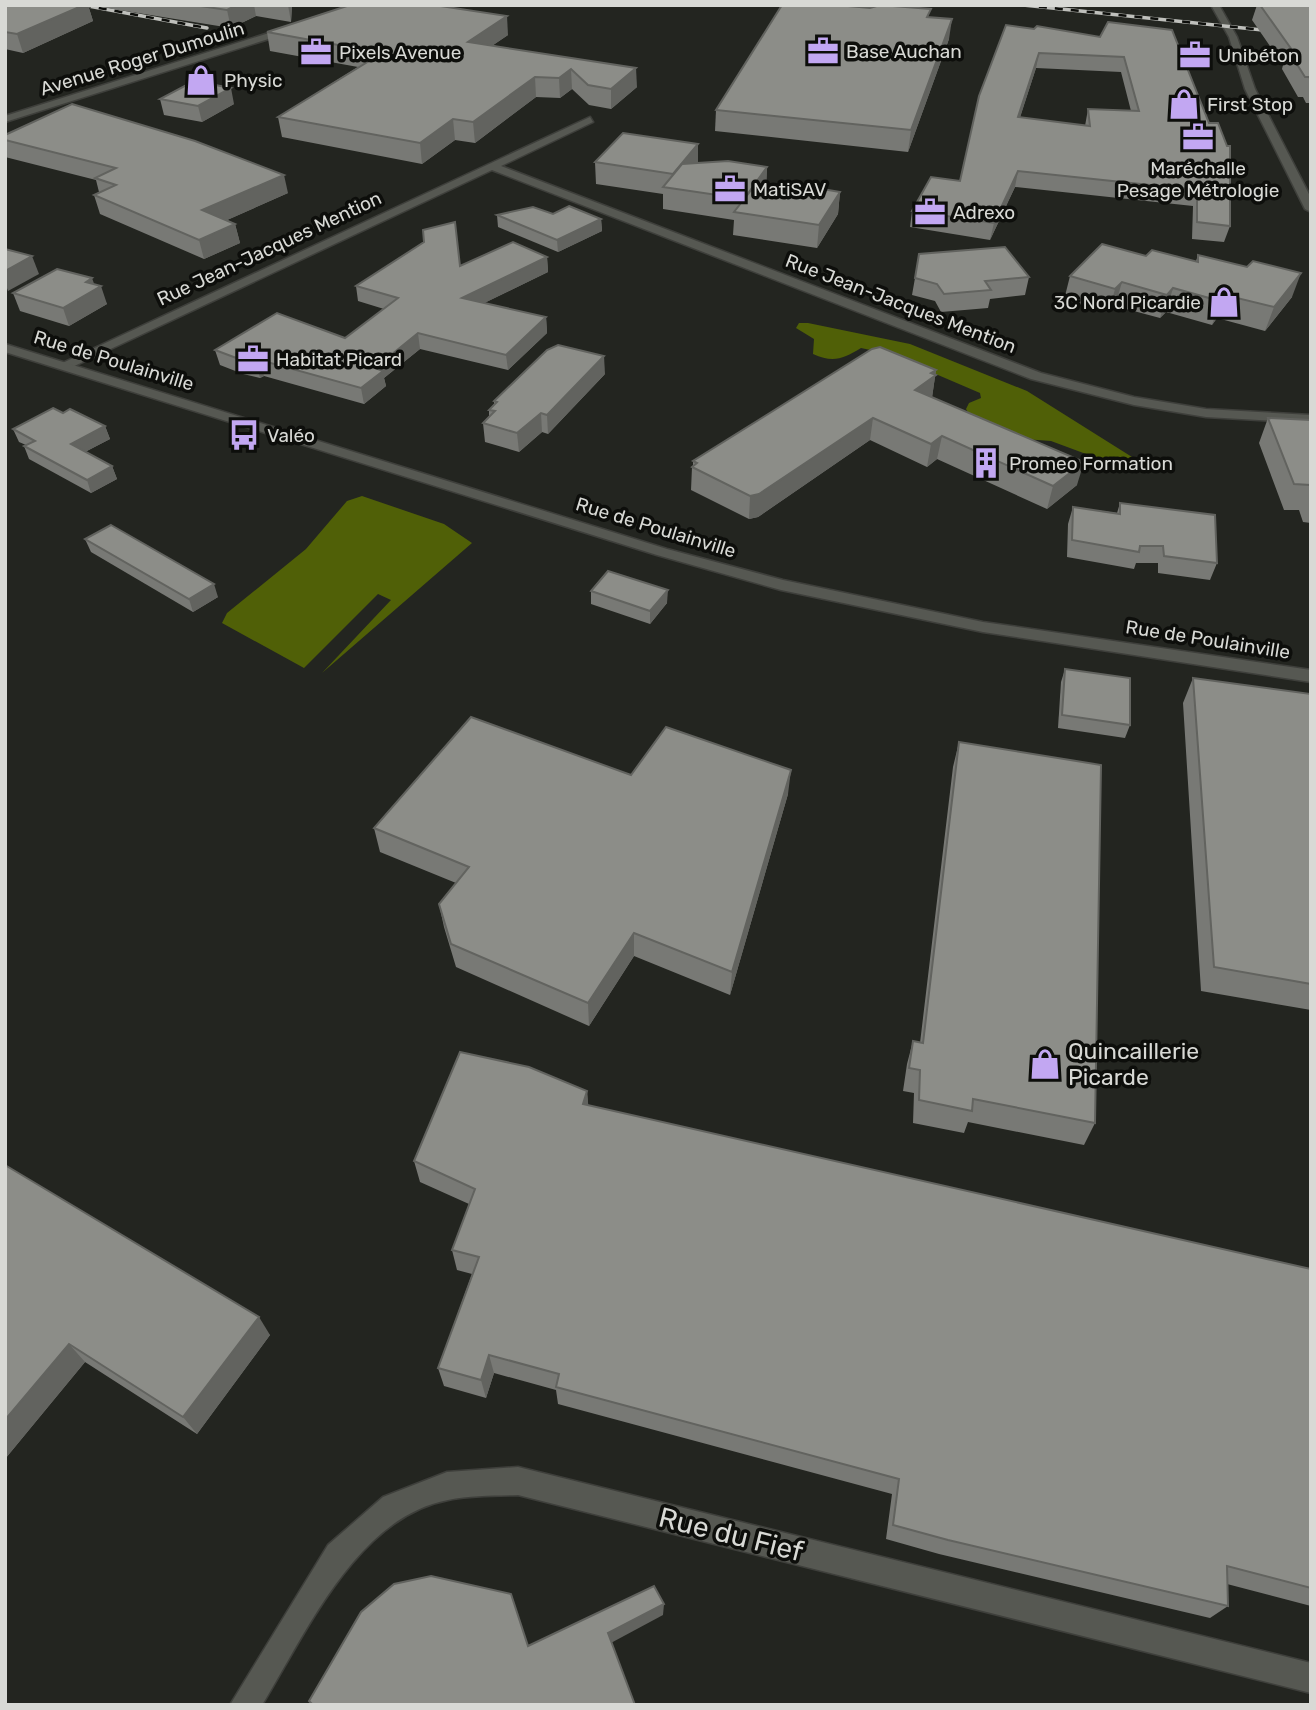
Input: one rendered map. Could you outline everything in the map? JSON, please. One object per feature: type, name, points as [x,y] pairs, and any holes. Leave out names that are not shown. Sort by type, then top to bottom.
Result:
[{"type":"street","points":[[1209,5],[1219,37],[1239,59]]},
{"type":"street","points":[[1215,5],[1233,37],[1239,59],[1311,209]]},
{"type":"street","name":"Avenue Roger Dumoulin","points":[[5,119],[307,24]]},
{"type":"street","name":"Rue Jean-Jacques Mention","points":[[62,366],[590,120]]},
{"type":"street","name":"Rue Jean-Jacques Mention","points":[[492,166],[1036,376],[1158,405],[1206,413],[1311,419]]},
{"type":"street","name":"Rue de Poulainville","points":[[5,348],[662,552],[781,585],[984,627],[1311,676]]},
{"type":"street","name":"Rue du Fief","points":[[245,1705],[338,1555],[393,1507],[447,1486],[518,1481],[1311,1678]]},
{"type":"shaded area","points":[[799,323],[910,344],[1027,391],[1132,457],[1134,466],[1113,464],[1051,441],[1024,439],[970,416],[966,409],[969,403],[981,398],[980,393],[889,354],[861,348],[838,358],[813,354],[814,339],[796,328]]},
{"type":"shaded area","points":[[362,496],[444,524],[472,543],[322,673],[391,600],[378,594],[304,668],[222,623],[227,613],[306,549],[347,501]]},
{"type":"building","points":[[5,5],[84,5],[17,34],[5,32]]},
{"type":"building","points":[[194,5],[237,5],[227,10]]},
{"type":"building","points":[[350,5],[434,5],[507,16],[468,42],[636,68],[611,89],[588,85],[571,69],[559,78],[535,77],[473,122],[453,119],[420,143],[278,117],[382,53],[267,32]]},
{"type":"building","points":[[782,5],[870,8],[880,5],[931,9],[927,17],[952,19],[911,130],[716,110]]},
{"type":"building","points":[[1260,5],[1309,5],[1311,80],[1305,77],[1288,50],[1292,50]]},
{"type":"building","points":[[1108,22],[1172,30],[1209,123],[1218,123],[1227,146],[1230,146],[1230,226],[1197,222],[1197,190],[1018,171],[994,223],[912,211],[931,177],[960,181],[979,96],[1006,25],[1034,29],[1037,26],[1100,37]],"holes":[[[1039,53],[1124,57],[1139,111],[1088,109],[1090,126],[1018,117]]]},
{"type":"building","points":[[194,81],[231,88],[198,106],[160,99]]},
{"type":"building","points":[[72,104],[195,141],[284,175],[202,210],[235,224],[199,240],[94,195],[116,185],[95,178],[116,168],[5,140],[5,135]]},
{"type":"building","points":[[623,133],[698,144],[673,174],[595,162]]},
{"type":"building","points":[[728,161],[767,167],[744,199],[663,187],[682,164]]},
{"type":"building","points":[[799,185],[840,192],[819,225],[734,212],[752,189]]},
{"type":"building","points":[[569,206],[601,219],[557,240],[497,215],[533,207],[553,214]]},
{"type":"building","points":[[455,222],[460,266],[513,242],[547,257],[462,298],[546,317],[506,355],[418,333],[375,368],[383,371],[361,388],[260,360],[256,363],[239,359],[215,350],[277,313],[345,338],[398,298],[356,286],[424,242],[423,230]]},
{"type":"building","points":[[1102,244],[1146,256],[1152,250],[1198,262],[1198,255],[1247,267],[1253,261],[1301,273],[1274,307],[1225,295],[1220,301],[1173,288],[1167,295],[1122,282],[1115,289],[1070,276]]},
{"type":"building","points":[[1005,247],[1029,277],[985,281],[991,290],[944,294],[937,284],[915,278],[919,254]]},
{"type":"building","points":[[5,249],[32,256],[5,271]]},
{"type":"building","points":[[57,269],[92,278],[86,282],[101,286],[63,308],[13,293]]},
{"type":"building","points":[[558,345],[604,356],[547,415],[541,413],[517,433],[483,423],[495,411],[489,410],[497,402],[494,401],[547,350]]},
{"type":"building","points":[[880,347],[936,370],[931,373],[936,375],[915,390],[1084,462],[1053,486],[942,436],[931,444],[873,418],[759,494],[750,496],[692,467],[697,463],[693,461],[872,349]]},
{"type":"building","points":[[53,408],[63,413],[70,409],[105,426],[71,444],[112,466],[87,480],[24,446],[35,441],[13,429]]},
{"type":"building","points":[[1268,418],[1311,420],[1311,488],[1310,485],[1294,484]]},
{"type":"building","points":[[1120,503],[1215,515],[1217,563],[1164,556],[1163,546],[1140,546],[1139,552],[1072,540],[1073,507],[1120,514]]},
{"type":"building","points":[[111,525],[214,584],[189,599],[85,539]]},
{"type":"building","points":[[608,571],[668,590],[650,611],[591,591]]},
{"type":"building","points":[[1065,669],[1130,678],[1130,725],[1062,715]]},
{"type":"building","points":[[1193,678],[1311,694],[1311,984],[1214,967]]},
{"type":"building","points":[[471,717],[631,775],[666,727],[791,770],[732,972],[634,933],[588,1003],[451,944],[439,904],[469,867],[374,828]]},
{"type":"building","points":[[959,742],[1101,765],[1095,1123],[973,1099],[972,1111],[919,1100],[920,1070],[909,1068],[913,1041],[923,1043]]},
{"type":"building","points":[[460,1052],[529,1067],[587,1091],[583,1104],[1311,1269],[1311,1588],[1227,1566],[1228,1606],[948,1540],[893,1525],[899,1479],[556,1387],[559,1374],[489,1355],[481,1380],[438,1368],[479,1257],[452,1250],[475,1189],[414,1161]]},
{"type":"building","points":[[5,1165],[259,1317],[183,1417],[69,1344],[5,1420]]},
{"type":"building","points":[[431,1576],[511,1594],[528,1646],[654,1586],[664,1604],[608,1633],[635,1705],[313,1705],[309,1701],[361,1612],[394,1584]]},
{"type":"railway","points":[[83,5],[207,28]]},
{"type":"railway","points":[[1023,5],[1311,35]]},
{"type":"place","name":"Base Auchan","points":[[823,51]]},
{"type":"place","name":"Pixels Avenue","points":[[316,52]]},
{"type":"place","name":"Unibéton","points":[[1195,55]]},
{"type":"place","name":"Physic","points":[[201,80]]},
{"type":"place","name":"First Stop","points":[[1184,104]]},
{"type":"place","name":"Maréchalle Pesage Métrologie","points":[[1198,137]]},
{"type":"place","name":"MatiSAV","points":[[730,189]]},
{"type":"place","name":"Adrexo","points":[[930,212]]},
{"type":"place","name":"3C Nord Picardie","points":[[1224,302]]},
{"type":"place","name":"Habitat Picard","points":[[253,359]]},
{"type":"place","name":"Valéo","points":[[244,435]]},
{"type":"place","name":"Promeo Formation","points":[[986,463]]},
{"type":"place","name":"Quincaillerie Picarde","points":[[1045,1064]]}]
